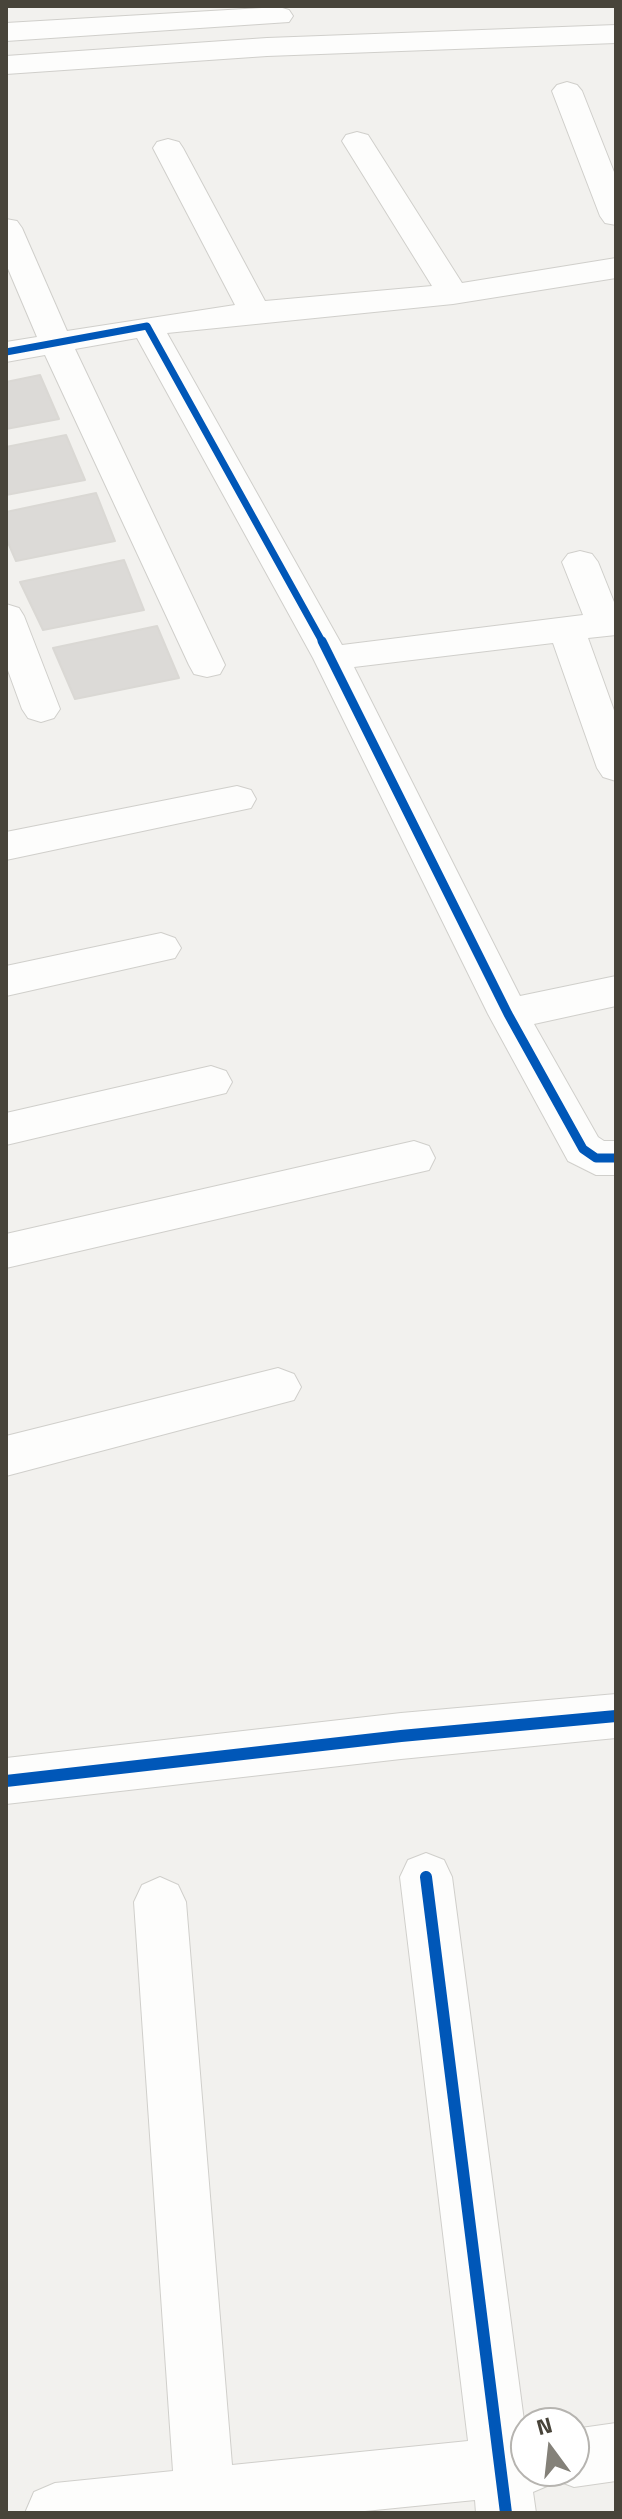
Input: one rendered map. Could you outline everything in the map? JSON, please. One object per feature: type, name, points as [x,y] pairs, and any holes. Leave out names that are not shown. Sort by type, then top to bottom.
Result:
[{"type":"street","points":[[385,15],[616,11]]},
{"type":"street","points":[[6,32],[312,16]]},
{"type":"street","points":[[6,65],[267,47],[616,34]]},
{"type":"street","points":[[567,91],[616,216]]},
{"type":"street","points":[[357,141],[453,294]]},
{"type":"street","points":[[168,148],[255,312]]},
{"type":"street","points":[[6,228],[56,343],[207,665]]},
{"type":"street","points":[[6,352],[147,326],[255,312],[453,294],[616,268]]},
{"type":"street","points":[[147,326],[331,658],[508,1014],[583,1149],[596,1158],[616,1158]]},
{"type":"street","points":[[331,658],[611,623],[580,562]]},
{"type":"street","points":[[6,616],[41,709]]},
{"type":"street","points":[[566,629],[616,768]]},
{"type":"street","points":[[6,846],[237,799]]},
{"type":"street","points":[[6,981],[161,948]]},
{"type":"street","points":[[508,1014],[616,991]]},
{"type":"street","points":[[6,1129],[211,1082]]},
{"type":"street","points":[[6,1251],[414,1158]]},
{"type":"street","points":[[6,1456],[278,1387]]},
{"type":"street","points":[[6,1781],[401,1736],[616,1716]]},
{"type":"street","points":[[426,1877],[510,2475]]},
{"type":"street","points":[[160,1902],[205,2506]]},
{"type":"street","points":[[590,2456],[616,2452]]},
{"type":"street","points":[[55,2513],[205,2506],[510,2482]]},
{"type":"building","points":[[40,375],[59,419],[6,429],[6,382]]},
{"type":"building","points":[[66,435],[85,480],[6,495],[6,447]]},
{"type":"building","points":[[96,493],[115,541],[16,561],[6,538],[6,512]]},
{"type":"building","points":[[124,560],[144,610],[43,630],[20,582]]},
{"type":"building","points":[[157,626],[179,678],[75,699],[53,648]]},
{"type":"cycle path","points":[[6,352],[147,326],[331,658],[508,1014],[583,1149],[596,1158],[616,1158]]},
{"type":"cycle path","points":[[6,1781],[401,1736],[616,1716]]},
{"type":"cycle path","points":[[426,1877],[506,2513]]}]
